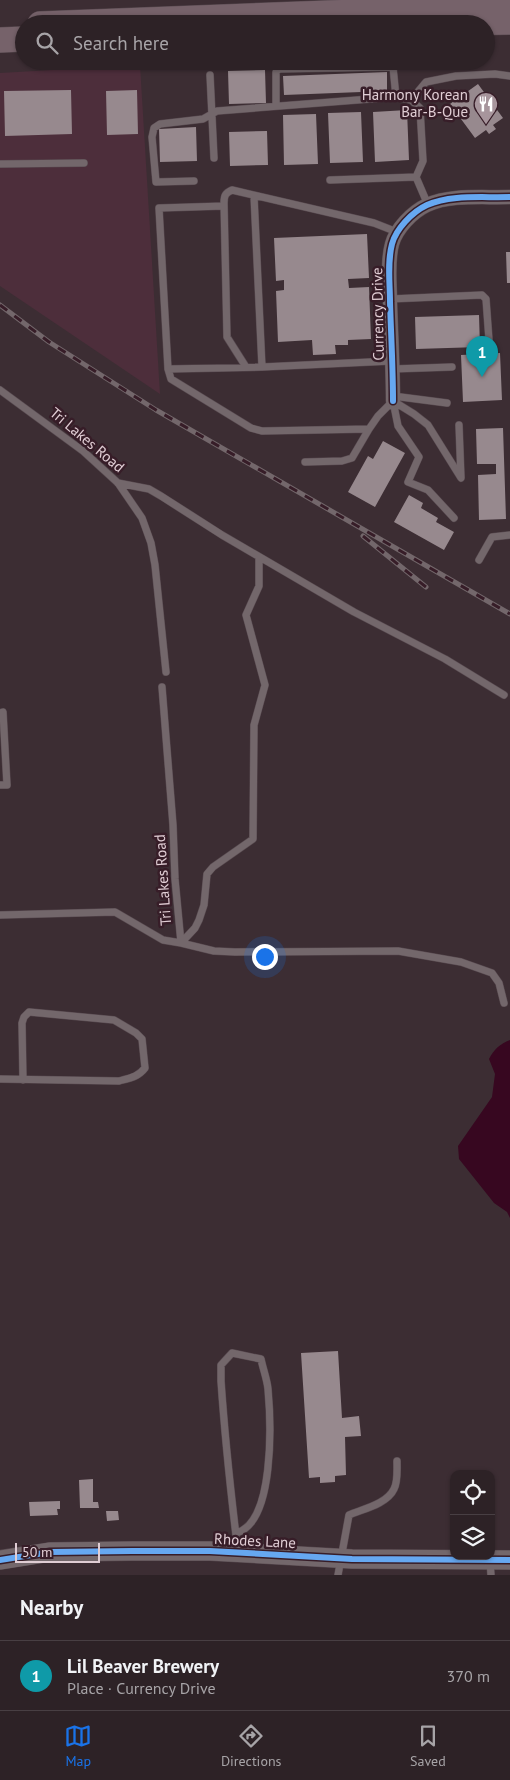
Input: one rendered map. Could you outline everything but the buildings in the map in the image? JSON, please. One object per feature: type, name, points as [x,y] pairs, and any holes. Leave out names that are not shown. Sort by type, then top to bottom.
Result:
[{"type":"highway","points":[[264,15],[510,4]]},
{"type":"highway","points":[[495,22],[510,22]]},
{"type":"highway","points":[[0,26],[15,25]]},
{"type":"highway","points":[[0,40],[15,39]]},
{"type":"street","name":"Currency Drive","points":[[393,399],[390,299],[390,254],[392,242],[405,222],[415,213],[440,200],[510,197]]},
{"type":"street","name":"Rhodes Lane","points":[[0,1560],[50,1552],[132,1550],[238,1553],[339,1567],[423,1561],[491,1568],[510,1560]]},
{"type":"lane","points":[[276,106],[276,72],[278,70]]},
{"type":"lane","points":[[393,70],[396,97]]},
{"type":"lane","points":[[411,100],[426,82],[465,75],[494,74],[510,76]]},
{"type":"lane","points":[[210,75],[214,158]]},
{"type":"lane","points":[[194,181],[156,182],[152,137],[154,128],[160,124],[203,119],[217,111],[396,97],[411,100],[420,108],[423,161],[416,177],[428,205]]},
{"type":"lane","points":[[0,164],[84,163]]},
{"type":"lane","points":[[330,180],[416,177]]},
{"type":"lane","points":[[246,367],[226,336],[224,196],[227,192],[232,190],[374,223],[398,232]]},
{"type":"lane","points":[[254,196],[262,367]]},
{"type":"lane","points":[[224,206],[159,208],[170,379],[251,428],[262,431],[369,429]]},
{"type":"lane","points":[[390,299],[482,295],[486,299],[489,340]]},
{"type":"lane","points":[[168,369],[392,365],[452,368]]},
{"type":"lane","name":"Tri Lakes Road","points":[[0,390],[83,450],[118,483],[142,518],[151,543],[155,565],[166,672]]},
{"type":"lane","points":[[393,399],[447,403]]},
{"type":"lane","points":[[393,399],[428,425],[461,478],[459,425]]},
{"type":"lane","points":[[305,462],[342,461],[352,458],[378,416],[393,399]]},
{"type":"lane","points":[[393,399],[398,426],[419,457],[408,482],[428,490],[454,518]]},
{"type":"lane","points":[[118,483],[149,489],[354,612],[445,659],[504,695]]},
{"type":"lane","points":[[479,560],[492,537],[510,535]]},
{"type":"lane","points":[[0,915],[115,912],[163,940],[181,943],[195,928],[204,905],[207,874],[213,867],[253,839],[254,725],[265,685],[246,615],[258,586],[259,556]]},
{"type":"lane","name":"Tri Lakes Road","points":[[162,688],[181,943],[214,951],[235,952],[398,951],[461,962],[492,973],[499,983],[504,1003]]},
{"type":"lane","points":[[0,713],[3,712],[7,785],[0,786]]},
{"type":"lane","points":[[0,1079],[23,1080],[119,1081],[133,1078],[145,1068],[142,1039],[136,1033],[114,1020],[29,1012],[24,1017],[22,1023],[23,1080]]},
{"type":"lane","points":[[236,1533],[243,1531],[259,1511],[266,1486],[270,1433],[268,1388],[261,1359],[232,1353],[221,1365],[221,1381],[229,1480],[238,1553]]},
{"type":"lane","points":[[339,1567],[349,1514],[382,1502],[390,1494],[395,1488],[398,1460]]},
{"type":"shaded area","points":[[52,70],[140,70],[160,394],[0,286],[0,73]]},
{"type":"shaded area","points":[[510,1040],[510,1218],[507,1212],[494,1203],[459,1159],[458,1146],[492,1097],[495,1074],[489,1059],[498,1047]]},
{"type":"railway","points":[[0,305],[49,342],[156,410],[510,614]]},
{"type":"railway","points":[[363,536],[426,587]]},
{"type":"cycle path","points":[[393,401],[389,266],[390,251],[394,238],[405,222],[427,205],[446,199],[510,197]]},
{"type":"cycle path","points":[[0,1560],[50,1552],[132,1551],[210,1551],[352,1559],[510,1560]]},
{"type":"place","name":"Harmony Korean Bar-B-Que","points":[[486,125]]},
{"type":"place","name":"Lil Beaver Brewery","points":[[482,377]]}]
